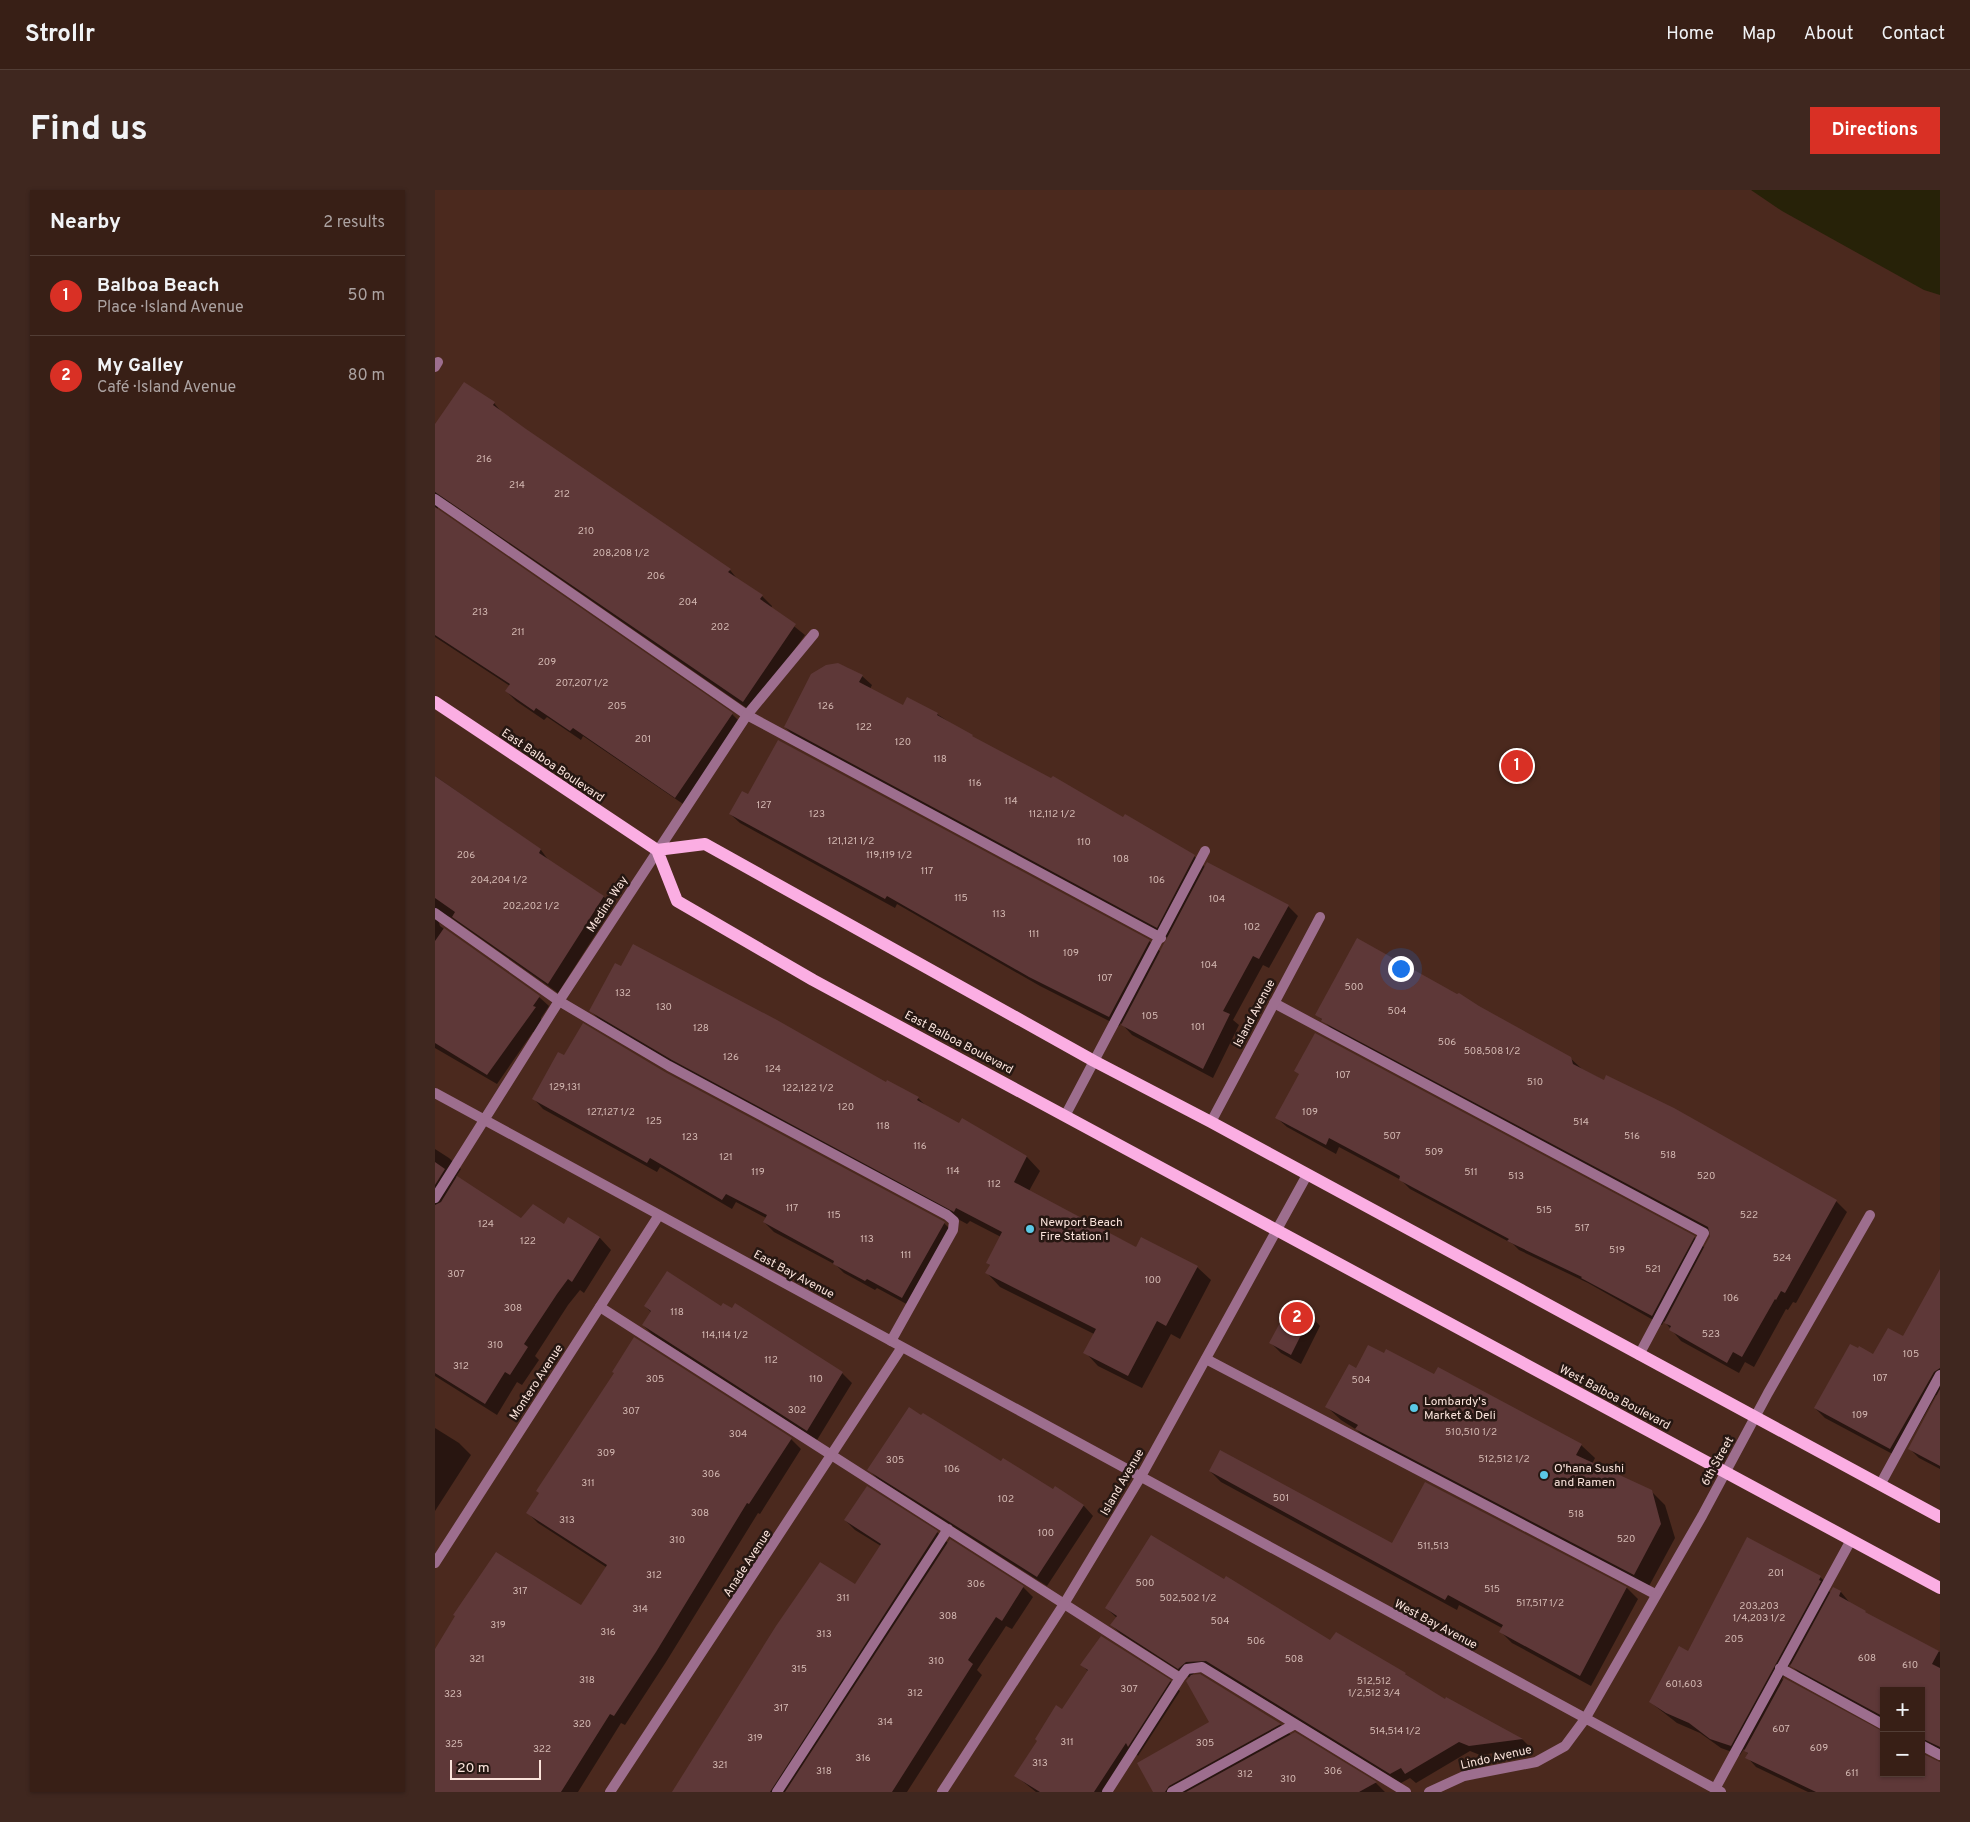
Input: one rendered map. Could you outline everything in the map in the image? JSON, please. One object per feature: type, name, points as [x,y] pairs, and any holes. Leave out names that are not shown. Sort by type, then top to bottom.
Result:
[{"type":"main road","name":"East Balboa Boulevard","points":[[435,702],[657,850],[677,901],[813,980],[1277,1231]]},
{"type":"main road","points":[[657,850],[705,844],[1095,1061],[1940,1517]]},
{"type":"main road","name":"West Balboa Boulevard","points":[[1277,1231],[1940,1588]]},
{"type":"street","points":[[435,500],[747,715],[1161,938]]},
{"type":"street","name":"Medina Way","points":[[435,1198],[559,1001],[747,715],[814,634]]},
{"type":"street","points":[[1065,1116],[1161,938],[1205,851]]},
{"type":"street","points":[[435,913],[559,1001],[669,1066],[954,1221],[953,1230],[891,1341]]},
{"type":"street","name":"Island Avenue","points":[[1211,1122],[1320,917]]},
{"type":"street","points":[[1274,1003],[1704,1232],[1639,1355]]},
{"type":"street","name":"East Bay Avenue","points":[[435,1093],[1140,1478]]},
{"type":"street","name":"Island Avenue","points":[[943,1792],[1064,1604],[1140,1478],[1307,1175]]},
{"type":"street","name":"Montero Avenue","points":[[435,1563],[659,1215]]},
{"type":"street","name":"6th Street","points":[[1585,1719],[1655,1594],[1702,1516],[1725,1471],[1870,1215]]},
{"type":"street","points":[[600,1307],[1180,1678]]},
{"type":"street","name":"Anade Avenue","points":[[610,1792],[833,1456],[902,1347]]},
{"type":"street","points":[[1206,1359],[1655,1594]]},
{"type":"street","points":[[1880,1485],[1940,1375]]},
{"type":"street","name":"West Bay Avenue","points":[[1140,1478],[1718,1790]]},
{"type":"street","points":[[777,1792],[948,1530]]},
{"type":"street","points":[[1718,1790],[1780,1668],[1851,1540]]},
{"type":"street","points":[[1107,1792],[1180,1678],[1187,1669],[1202,1667],[1406,1792]]},
{"type":"street","points":[[1780,1668],[1880,1723]]},
{"type":"street","name":"Lindo Avenue","points":[[1429,1792],[1464,1776],[1536,1762],[1565,1746],[1585,1719]]},
{"type":"street","points":[[1172,1792],[1295,1724]]},
{"type":"street","points":[[1925,1747],[1940,1756]]},
{"type":"shaded area","points":[[1751,190],[1940,190],[1940,295],[1924,290],[1782,211]]},
{"type":"building","points":[[464,382],[495,402],[493,405],[526,429],[731,569],[728,572],[763,595],[760,599],[796,624],[743,702],[435,492],[435,424]]},
{"type":"building","points":[[435,507],[733,713],[675,798],[573,728],[570,731],[536,708],[534,711],[505,691],[510,684],[435,635]]},
{"type":"building","points":[[838,663],[863,675],[859,682],[903,705],[907,697],[938,713],[937,715],[972,736],[1051,778],[1053,776],[1123,817],[1125,814],[1195,855],[1157,928],[784,727],[811,674],[826,665]]},
{"type":"building","points":[[778,740],[1150,940],[1109,1017],[1029,977],[887,896],[885,899],[729,814],[742,791],[748,794]]},
{"type":"building","points":[[435,776],[541,849],[539,853],[604,896],[548,984],[452,917],[455,912],[435,898]]},
{"type":"building","points":[[1207,862],[1289,905],[1259,959],[1253,956],[1223,1011],[1230,1014],[1203,1069],[1121,1025]]},
{"type":"building","points":[[444,928],[540,996],[533,1006],[536,1007],[487,1075],[435,1043],[435,941]]},
{"type":"building","points":[[1357,938],[1457,994],[1459,993],[1571,1057],[1573,1064],[1604,1080],[1606,1075],[1674,1108],[1837,1200],[1785,1293],[1781,1291],[1775,1299],[1742,1357],[1733,1352],[1727,1363],[1669,1330],[1671,1326],[1664,1323],[1710,1236],[1708,1227],[1321,1021],[1322,1019],[1315,1015]]},
{"type":"building","points":[[633,944],[777,1020],[886,1082],[887,1080],[919,1097],[917,1100],[959,1123],[962,1118],[1027,1156],[1014,1182],[1136,1247],[1141,1237],[1198,1266],[1166,1326],[1157,1321],[1128,1376],[1083,1353],[1096,1329],[985,1273],[990,1265],[986,1263],[1002,1232],[956,1208],[954,1212],[672,1060],[589,1011],[615,963],[621,966]]},
{"type":"building","points":[[583,1023],[665,1072],[945,1222],[902,1298],[867,1279],[865,1281],[833,1264],[834,1261],[763,1222],[767,1215],[726,1194],[722,1200],[650,1158],[647,1163],[532,1099],[558,1052],[564,1055]]},
{"type":"building","points":[[1315,1033],[1695,1236],[1652,1316],[1582,1277],[1507,1241],[1509,1239],[1399,1180],[1400,1176],[1329,1138],[1326,1145],[1275,1118],[1299,1074],[1294,1071]]},
{"type":"building","points":[[435,1162],[445,1169],[435,1185]]},
{"type":"building","points":[[457,1176],[521,1218],[533,1204],[564,1224],[568,1217],[600,1237],[572,1282],[568,1279],[524,1344],[528,1347],[510,1375],[505,1372],[485,1404],[435,1373],[435,1205],[441,1202]]},
{"type":"building","points":[[1940,1269],[1940,1368],[1934,1372],[1890,1449],[1814,1408],[1850,1344],[1858,1348],[1859,1346],[1873,1354],[1888,1328],[1903,1336]]},
{"type":"building","points":[[667,1271],[721,1306],[723,1303],[732,1308],[735,1303],[843,1372],[807,1431],[642,1325],[651,1311],[644,1306]]},
{"type":"building","points":[[1290,1304],[1311,1315],[1291,1355],[1269,1343]]},
{"type":"building","points":[[634,1337],[792,1438],[749,1504],[747,1503],[656,1652],[614,1716],[610,1714],[561,1792],[435,1792],[435,1649],[455,1616],[453,1615],[496,1552],[581,1605],[607,1565],[526,1513],[539,1493],[536,1491],[614,1373],[612,1372]]},
{"type":"building","points":[[1368,1345],[1384,1353],[1386,1349],[1434,1374],[1438,1367],[1582,1444],[1576,1455],[1652,1490],[1661,1524],[1634,1575],[1355,1429],[1358,1425],[1325,1407],[1349,1364],[1356,1368]]},
{"type":"building","points":[[1940,1389],[1940,1466],[1908,1449]]},
{"type":"building","points":[[909,1407],[921,1415],[923,1413],[1001,1461],[1003,1458],[1053,1489],[1055,1486],[1084,1505],[1037,1577],[867,1470]]},
{"type":"building","points":[[1220,1450],[1392,1543],[1425,1482],[1627,1587],[1580,1676],[1499,1632],[1503,1625],[1448,1595],[1445,1600],[1209,1471]]},
{"type":"building","points":[[867,1486],[938,1531],[770,1792],[672,1792],[776,1626],[820,1562],[855,1584],[881,1544],[844,1520]]},
{"type":"building","points":[[1151,1535],[1224,1579],[1226,1576],[1330,1640],[1336,1632],[1406,1673],[1445,1699],[1446,1697],[1523,1739],[1469,1746],[1459,1742],[1405,1774],[1401,1768],[1390,1774],[1206,1661],[1186,1662],[1178,1669],[1110,1625],[1117,1616],[1105,1608]]},
{"type":"building","points":[[1747,1537],[1821,1576],[1819,1580],[1821,1581],[1731,1746],[1710,1739],[1689,1723],[1666,1713],[1649,1702],[1679,1646],[1688,1651]]},
{"type":"building","points":[[950,1539],[1024,1586],[1002,1621],[996,1617],[968,1660],[973,1664],[892,1792],[785,1792]]},
{"type":"building","points":[[1833,1587],[1841,1591],[1839,1596],[1865,1612],[1939,1651],[1932,1664],[1940,1668],[1940,1747],[1925,1740],[1925,1687],[1880,1687],[1880,1715],[1790,1666]]},
{"type":"building","points":[[1101,1636],[1171,1680],[1128,1747],[1126,1743],[1094,1792],[1040,1792],[1014,1776],[1037,1741],[1035,1739],[1056,1705],[1062,1709],[1088,1670],[1080,1665]]},
{"type":"building","points":[[1200,1674],[1281,1724],[1169,1786],[1165,1792],[1153,1792],[1137,1763],[1209,1722],[1186,1681],[1191,1675]]},
{"type":"building","points":[[1784,1678],[1880,1730],[1880,1777],[1925,1777],[1925,1755],[1940,1762],[1940,1792],[1816,1792],[1745,1758],[1748,1753],[1744,1751]]},
{"type":"building","points":[[1295,1732],[1377,1782],[1359,1792],[1186,1792]]},
{"type":"place","name":"Balboa Beach","points":[[1517,766]]},
{"type":"place","name":"Newport Beach Fire Station 1","points":[[1030,1229]]},
{"type":"place","name":"My Galley","points":[[1297,1318]]},
{"type":"place","name":"Lombardy's Market & Deli","points":[[1414,1408]]},
{"type":"place","name":"O'hana Sushi and Ramen","points":[[1544,1475]]}]
